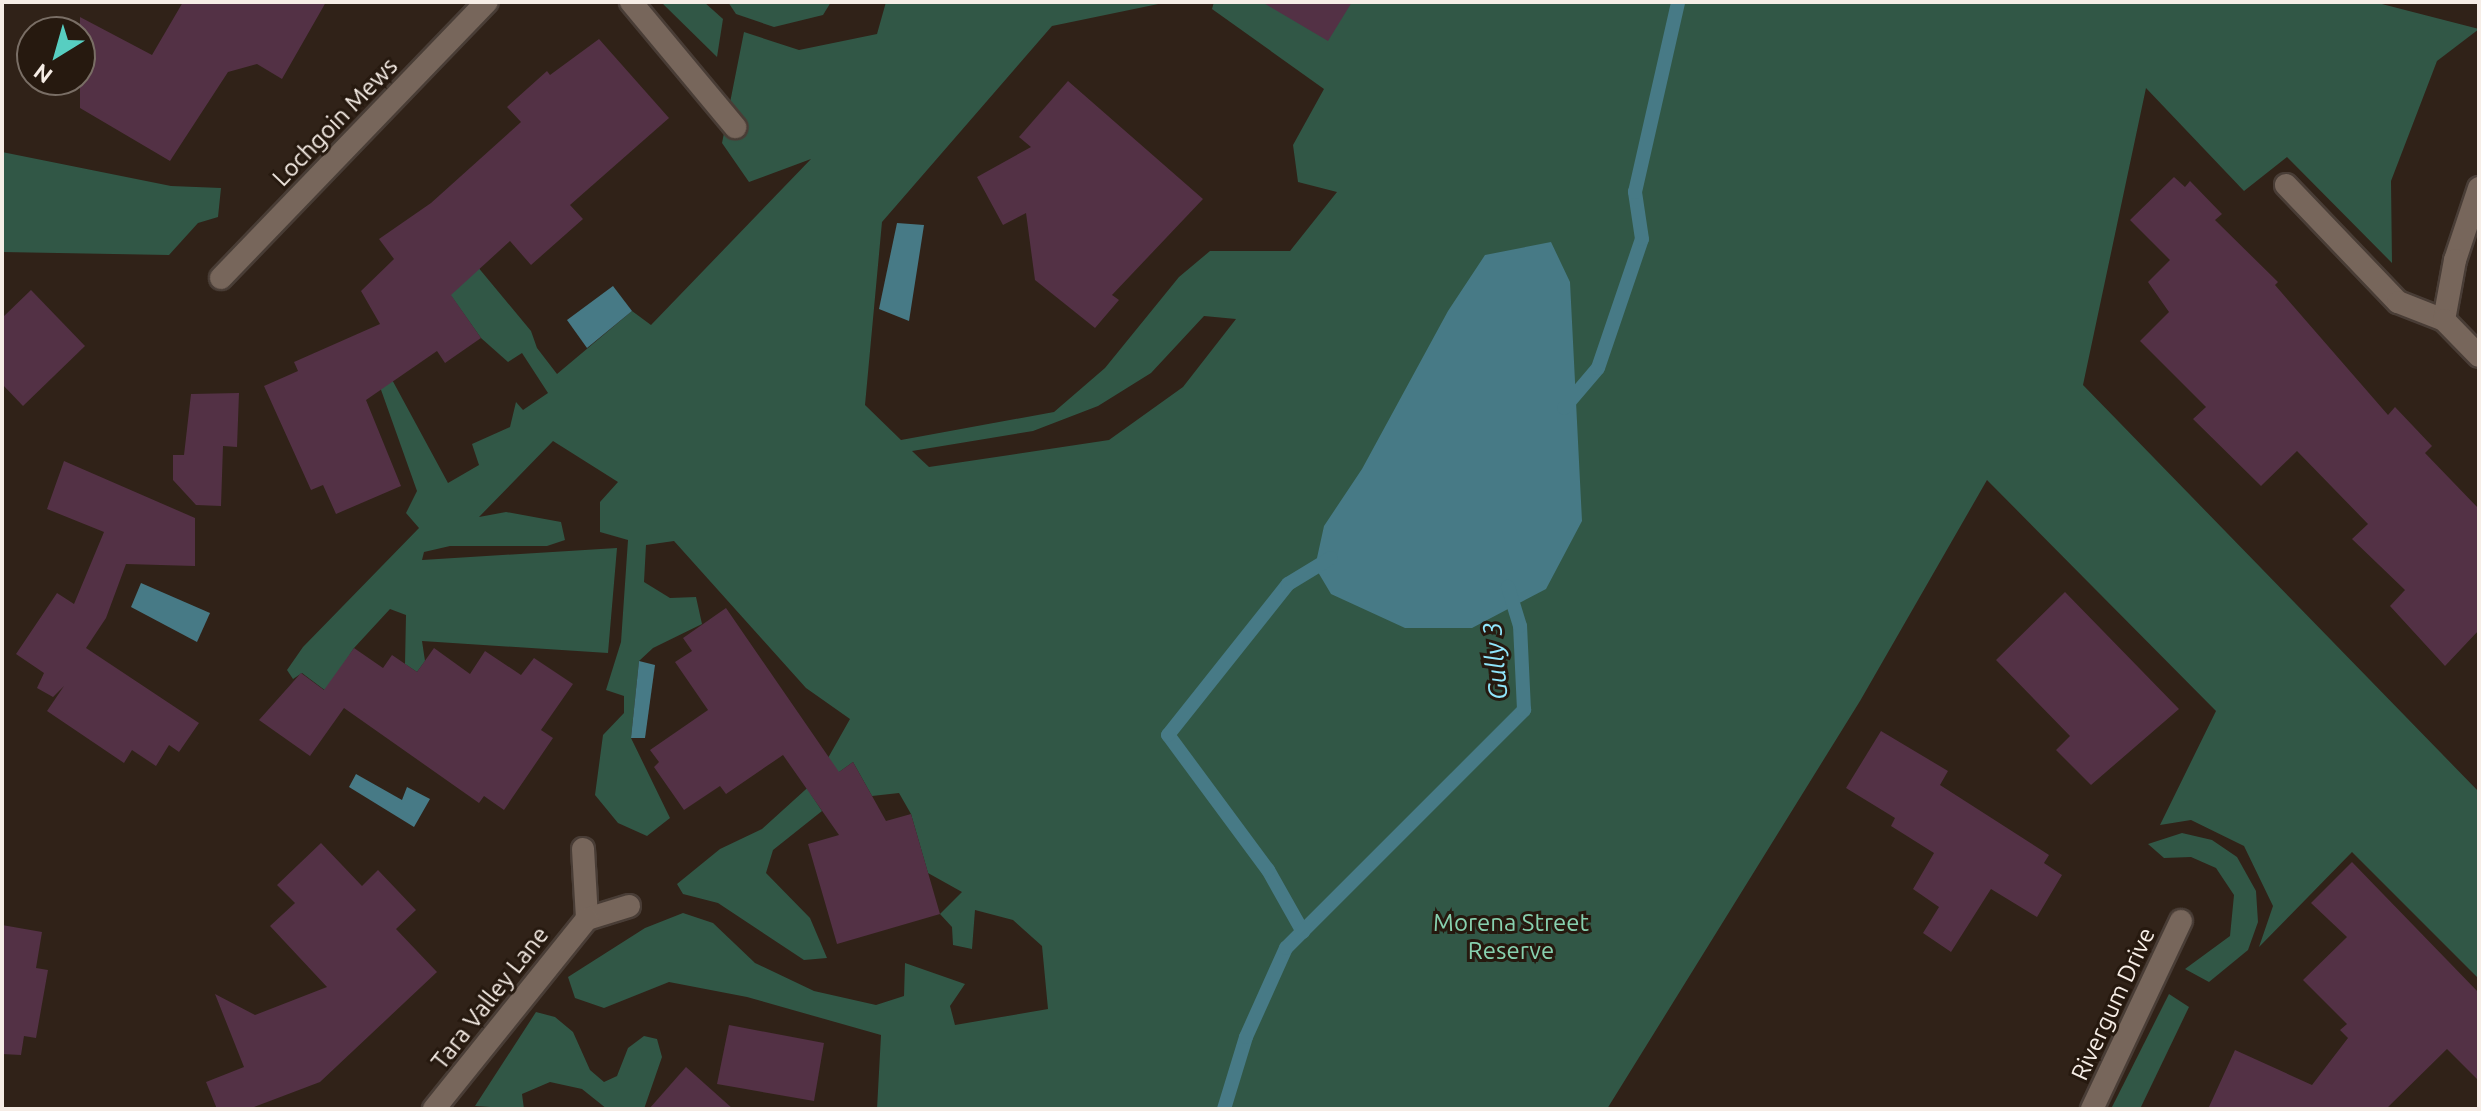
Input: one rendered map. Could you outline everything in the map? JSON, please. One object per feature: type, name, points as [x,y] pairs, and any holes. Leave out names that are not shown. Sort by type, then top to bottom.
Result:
[{"type":"street","name":"Lochgoin Mews","points":[[221,278],[487,2]]},
{"type":"street","points":[[631,2],[735,127]]},
{"type":"street","points":[[2286,185],[2398,302],[2444,320],[2479,356]]},
{"type":"street","points":[[2444,320],[2455,260],[2479,188]]},
{"type":"street","points":[[583,849],[587,919],[629,906]]},
{"type":"street","name":"Tara Valley Lane","points":[[434,1109],[587,919]]},
{"type":"street","name":"Rivergum Drive","points":[[2092,1109],[2181,921]]},
{"type":"green space","points":[[661,2],[704,2],[723,19],[717,57]]},
{"type":"green space","points":[[728,2],[831,2],[823,15],[774,27],[736,14]]},
{"type":"green space","name":"Morena Street Reserve","points":[[886,2],[1168,2],[1052,26],[882,222],[865,405],[901,440],[1054,412],[1105,368],[1179,277],[1210,251],[1290,251],[1337,192],[1298,182],[1293,145],[1324,89],[1212,9],[1214,2],[2374,2],[2479,29],[2437,61],[2391,181],[2392,263],[2287,157],[2244,191],[2146,88],[2083,385],[2479,792],[2479,979],[2352,852],[2259,947],[2273,906],[2244,846],[2191,820],[2160,825],[2216,711],[1987,480],[1860,701],[1607,1109],[877,1109],[881,1035],[747,997],[669,982],[604,1008],[575,998],[568,977],[645,928],[683,913],[713,923],[755,963],[814,991],[876,1005],[904,996],[905,963],[965,984],[950,1006],[955,1025],[1048,1009],[1042,946],[1013,920],[975,910],[972,949],[953,945],[952,927],[940,914],[962,892],[928,873],[911,814],[899,793],[872,796],[853,762],[810,793],[822,811],[773,850],[766,873],[810,918],[827,958],[804,960],[718,903],[683,894],[677,884],[720,849],[762,829],[815,781],[850,719],[806,688],[674,541],[646,545],[644,582],[670,598],[696,597],[702,624],[653,648],[639,661],[631,738],[670,818],[647,836],[618,823],[595,795],[603,735],[624,713],[624,696],[606,690],[621,642],[628,540],[600,532],[600,502],[618,482],[553,441],[479,517],[506,512],[561,522],[565,540],[547,546],[450,546],[424,552],[422,560],[617,548],[608,653],[422,641],[425,661],[417,672],[405,664],[406,615],[390,609],[354,648],[326,691],[302,673],[293,679],[287,670],[303,647],[419,528],[406,513],[417,491],[380,387],[383,363],[448,483],[479,465],[472,444],[510,427],[516,402],[523,410],[548,393],[522,353],[508,362],[481,338],[442,283],[472,260],[531,331],[537,348],[557,374],[632,311],[651,325],[811,159],[749,182],[722,143],[744,32],[799,50],[877,34]],"holes":[[[1204,316],[1236,319],[1183,387],[1109,440],[929,467],[912,451],[1033,431],[1098,406],[1151,373]]]},
{"type":"green space","points":[[2,152],[171,186],[221,188],[218,217],[198,223],[169,255],[2,252]]},
{"type":"green space","points":[[2182,833],[2212,840],[2237,857],[2256,891],[2258,922],[2248,950],[2209,982],[2185,969],[2230,936],[2234,895],[2216,868],[2191,857],[2164,858],[2148,844]]},
{"type":"green space","points":[[2169,994],[2189,1007],[2140,1109],[2111,1109]]},
{"type":"green space","points":[[536,1012],[555,1017],[573,1032],[590,1070],[604,1082],[617,1076],[628,1048],[644,1036],[657,1039],[662,1057],[644,1109],[607,1109],[582,1089],[550,1082],[522,1094],[524,1109],[475,1106]]},
{"type":"water","points":[[897,223],[924,225],[909,321],[879,309]]},
{"type":"water","points":[[1551,242],[1570,282],[1582,521],[1546,589],[1472,628],[1405,628],[1331,594],[1315,567],[1324,526],[1362,469],[1448,311],[1485,255]]},
{"type":"water","points":[[613,286],[632,311],[587,348],[567,320]]},
{"type":"water","points":[[141,583],[210,613],[197,642],[131,607]]},
{"type":"water","points":[[639,661],[655,665],[645,738],[631,738]]},
{"type":"water","points":[[356,774],[402,800],[407,787],[430,799],[414,827],[349,787]]},
{"type":"building","points":[[183,2],[326,2],[282,79],[257,64],[228,72],[170,161],[80,108],[80,96],[96,96],[96,25],[152,55]]},
{"type":"building","points":[[1262,2],[1352,2],[1328,41]]},
{"type":"building","points":[[599,39],[669,118],[570,205],[583,219],[531,265],[510,241],[451,295],[481,338],[445,363],[437,351],[366,400],[401,486],[336,514],[323,485],[311,490],[264,386],[298,371],[294,362],[380,324],[361,291],[394,259],[379,239],[431,203],[521,122],[507,107],[547,71],[550,75]]},
{"type":"building","points":[[1068,81],[1203,199],[1112,295],[1119,300],[1095,328],[1035,280],[1026,213],[1003,225],[977,177],[1031,147],[1019,137]]},
{"type":"building","points":[[2174,177],[2185,187],[2190,181],[2222,214],[2215,220],[2278,282],[2275,285],[2388,415],[2395,407],[2432,446],[2425,453],[2479,509],[2479,630],[2445,666],[2390,606],[2405,590],[2352,539],[2368,524],[2297,451],[2261,486],[2193,419],[2206,407],[2140,341],[2169,312],[2148,282],[2170,260],[2130,220]]},
{"type":"building","points":[[31,290],[85,346],[23,406],[2,384],[2,318]]},
{"type":"building","points":[[239,393],[237,447],[223,446],[221,506],[196,505],[173,480],[173,455],[184,455],[191,394]]},
{"type":"building","points":[[64,461],[195,518],[195,566],[126,564],[106,618],[86,648],[199,723],[179,752],[169,745],[156,766],[132,750],[124,763],[47,711],[64,686],[53,697],[37,688],[44,673],[16,654],[57,593],[74,604],[104,532],[47,509]]},
{"type":"building","points":[[2065,592],[2179,709],[2091,785],[2056,750],[2070,736],[1996,660]]},
{"type":"building","points":[[726,608],[839,772],[853,762],[886,821],[911,814],[940,914],[837,944],[808,844],[839,835],[783,755],[726,794],[720,786],[684,810],[654,767],[659,762],[650,750],[708,710],[675,662],[692,651],[683,638]]},
{"type":"building","points":[[354,648],[383,668],[392,655],[417,672],[434,648],[470,674],[485,651],[521,675],[534,658],[573,684],[541,730],[553,738],[504,810],[484,796],[479,803],[344,708],[310,756],[259,720],[301,673],[324,690]]},
{"type":"building","points":[[1881,731],[1948,771],[1940,785],[2049,855],[2044,863],[2062,875],[2037,917],[1991,889],[1951,952],[1923,933],[1939,907],[1913,889],[1934,853],[1891,826],[1895,818],[1846,788]]},
{"type":"building","points":[[321,843],[362,886],[378,870],[416,910],[396,929],[437,972],[320,1082],[249,1109],[217,1109],[206,1082],[244,1067],[215,994],[255,1015],[327,987],[270,926],[295,903],[277,885]]},
{"type":"building","points":[[2352,862],[2479,993],[2479,1081],[2447,1049],[2386,1109],[2208,1109],[2235,1050],[2312,1085],[2348,1038],[2340,1030],[2347,1024],[2303,980],[2347,937],[2311,903]]},
{"type":"building","points":[[2,925],[42,932],[36,968],[48,970],[36,1038],[24,1036],[21,1055],[2,1054]]},
{"type":"building","points":[[729,1025],[824,1043],[814,1101],[717,1084]]},
{"type":"building","points":[[686,1067],[733,1109],[649,1109]]},
{"type":"waterway","name":"Gully 3","points":[[1564,408],[1598,368],[1642,239],[1635,192],[1678,2]]},
{"type":"waterway","points":[[1303,932],[1268,870],[1168,735],[1288,584],[1331,558]]},
{"type":"waterway","name":"Gully 3","points":[[1224,1109],[1246,1037],[1286,948],[1524,710],[1520,626],[1508,587]]}]
